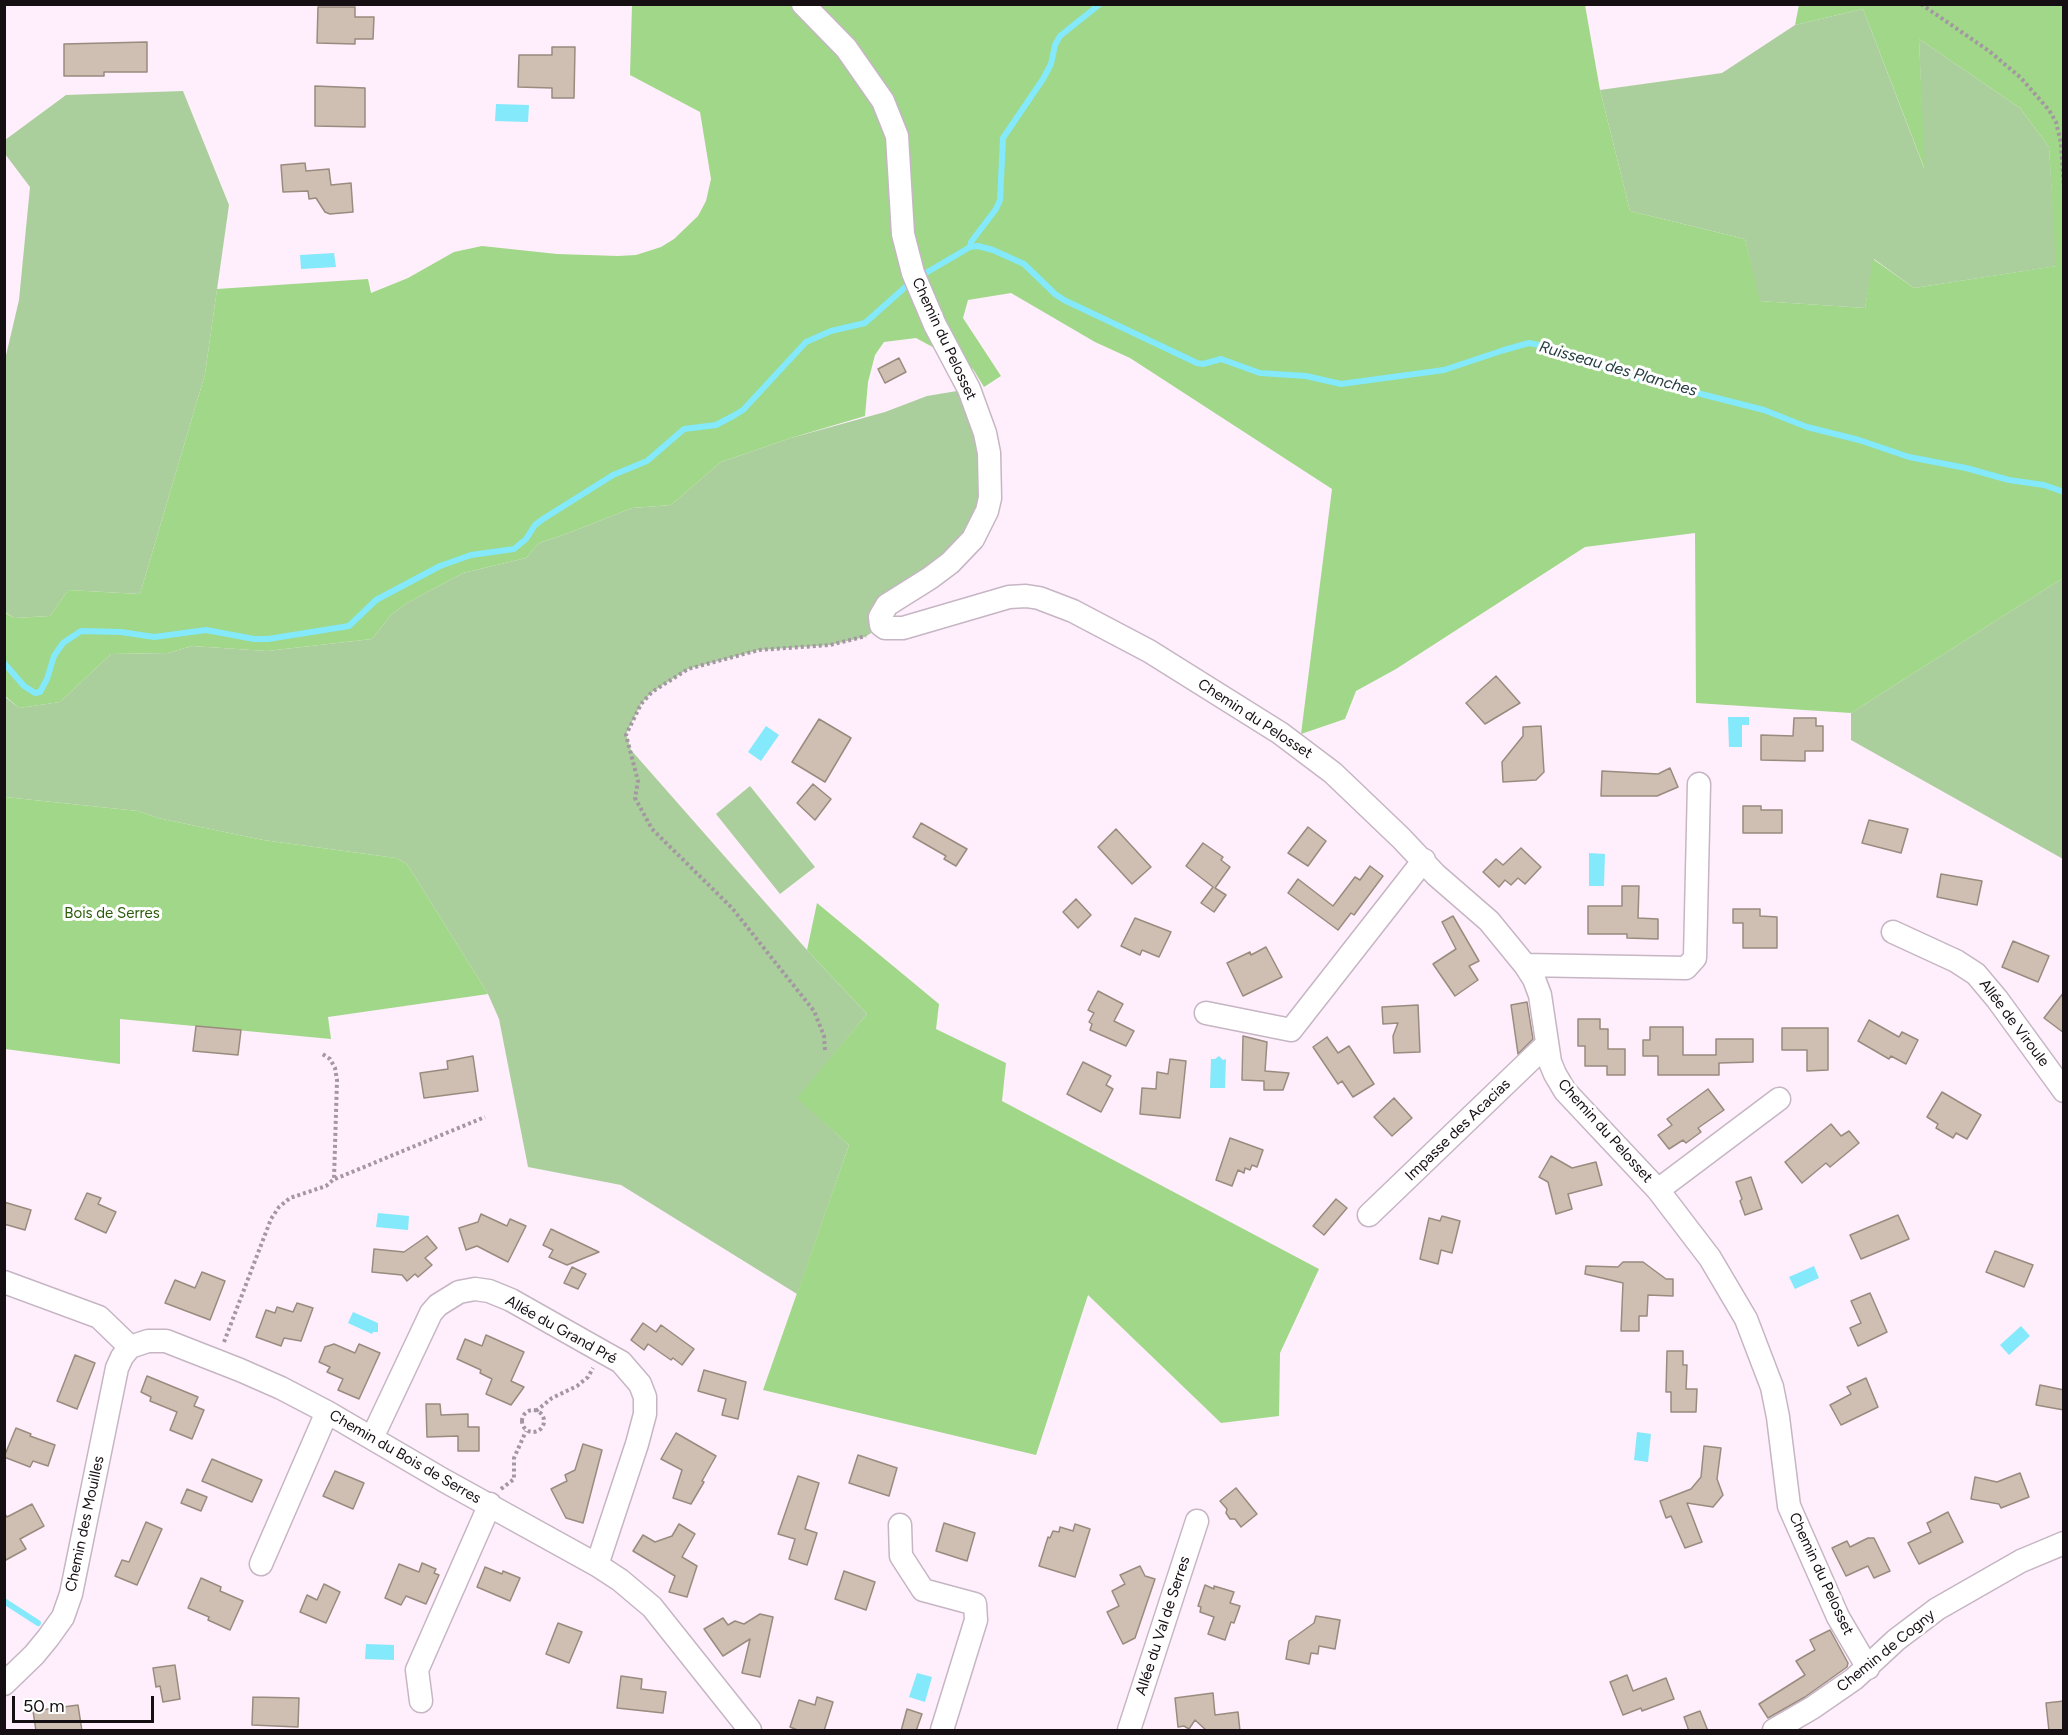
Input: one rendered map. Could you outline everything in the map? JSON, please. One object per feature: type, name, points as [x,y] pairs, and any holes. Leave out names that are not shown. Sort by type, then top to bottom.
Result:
[{"type":"street","name":"Chemin du Pelosset","points":[[804,4],[846,48],[883,101],[897,136],[903,234],[915,280],[969,389],[990,453],[990,498],[987,511],[973,539],[944,568],[887,605],[880,617],[882,626],[903,628],[1010,597],[1039,598],[1072,611],[1149,651],[1280,733],[1333,773],[1424,860],[1436,875],[1489,921],[1525,965],[1540,995],[1546,1044],[1555,1074],[1565,1091],[1658,1190],[1710,1258],[1746,1319],[1772,1387],[1789,1506],[1838,1617],[1868,1668]]},
{"type":"street","points":[[1525,965],[1686,968],[1695,958],[1699,784]]},
{"type":"street","points":[[1206,1013],[1291,1030],[1424,860]]},
{"type":"street","name":"Allée de Viroule","points":[[1893,932],[1956,961],[1976,974],[2064,1090]]},
{"type":"street","name":"Impasse des Acacias","points":[[1370,1215],[1546,1044]]},
{"type":"street","points":[[1658,1190],[1779,1099]]},
{"type":"street","points":[[4,1282],[99,1317],[130,1347]]},
{"type":"street","name":"Allée du Grand Pré","points":[[372,1438],[431,1313],[438,1305],[459,1292],[475,1289],[489,1291],[511,1300],[621,1362],[640,1384],[645,1397],[645,1414],[597,1565]]},
{"type":"street","name":"Chemin du Bois de Serres","points":[[130,1347],[148,1341],[166,1341],[217,1361],[271,1384],[327,1412],[445,1481],[493,1500],[620,1580],[652,1607],[750,1731]]},
{"type":"street","name":"Chemin des Mouilles","points":[[4,1684],[34,1655],[63,1617],[71,1594],[117,1368],[130,1347]]},
{"type":"street","points":[[261,1564],[327,1412]]},
{"type":"street","points":[[421,1701],[417,1670],[493,1500]]},
{"type":"street","name":"Allée du Val de Serres","points":[[1129,1731],[1197,1521]]},
{"type":"street","points":[[900,1525],[901,1556],[923,1590],[975,1604],[976,1620],[942,1731]]},
{"type":"street","name":"Chemin de Cogny","points":[[1774,1731],[1812,1708],[1868,1668],[1896,1640],[1937,1610],[2021,1561],[2064,1543]]},
{"type":"path","points":[[1921,4],[1989,51],[2020,77],[2049,110],[2056,122],[2061,143],[2064,190]]},
{"type":"path","points":[[825,1050],[824,1036],[814,1011],[732,908],[652,829],[635,798],[638,782],[626,735],[641,704],[652,692],[688,669],[759,650],[830,645],[865,637],[882,626]]},
{"type":"path","points":[[321,1053],[330,1059],[335,1068],[337,1080],[334,1179]]},
{"type":"path","points":[[217,1361],[271,1219],[279,1207],[290,1198],[326,1186],[334,1179],[485,1117]]},
{"type":"path","points":[[526,1431],[522,1425],[524,1415],[529,1411],[536,1411],[552,1398],[583,1382],[603,1352]]},
{"type":"path","points":[[526,1431],[537,1432],[542,1427],[544,1419],[536,1411]]},
{"type":"path","points":[[493,1500],[514,1479],[514,1458],[526,1431]]},
{"type":"green space","points":[[632,5],[1585,5],[1600,90],[1630,211],[1745,239],[1760,301],[1865,308],[1873,259],[1914,288],[2056,266],[2049,147],[2020,108],[1919,39],[1925,170],[1863,9],[1795,25],[1799,5],[2063,5],[2063,578],[1851,713],[1696,703],[1695,533],[1585,547],[1396,669],[1356,691],[1345,719],[1301,734],[1332,489],[1130,358],[1095,342],[1011,293],[968,300],[963,318],[1001,376],[984,387],[973,369],[916,338],[884,342],[875,355],[868,382],[865,416],[721,462],[671,505],[632,508],[539,543],[526,558],[463,573],[407,603],[391,615],[372,639],[267,651],[192,646],[168,653],[111,654],[60,702],[19,708],[5,696],[4,612],[14,618],[50,616],[68,590],[140,594],[205,374],[217,289],[368,279],[371,293],[408,278],[454,252],[482,246],[557,254],[636,255],[661,247],[674,239],[698,216],[706,201],[711,179],[700,112],[630,75]]},
{"type":"green space","points":[[1863,9],[1924,168],[1919,39],[2020,108],[2049,147],[2057,266],[1914,288],[1874,259],[1865,308],[1759,301],[1745,239],[1630,211],[1600,90],[1722,73],[1795,25]]},
{"type":"green space","points":[[183,91],[229,205],[205,374],[140,594],[68,590],[50,616],[14,618],[5,612],[4,364],[19,300],[30,187],[5,154],[5,140],[66,95]]},
{"type":"green space","points":[[969,389],[990,498],[930,578],[882,626],[865,637],[830,645],[759,650],[688,669],[652,692],[641,704],[626,734],[631,750],[807,950],[867,1014],[798,1098],[849,1145],[797,1294],[621,1185],[528,1167],[499,1019],[488,994],[407,864],[396,858],[263,840],[158,818],[138,811],[5,797],[4,696],[19,708],[60,702],[111,654],[168,653],[192,646],[267,651],[372,639],[391,615],[407,603],[463,573],[526,558],[539,543],[632,508],[671,505],[721,462],[791,438],[885,412],[927,396]]},
{"type":"green space","points":[[2063,578],[2063,859],[1851,740],[1851,713]]},
{"type":"green space","points":[[750,786],[815,867],[780,894],[716,814]]},
{"type":"green space","name":"Bois de Serres","points":[[5,797],[138,811],[158,818],[263,840],[396,858],[407,864],[488,994],[328,1017],[331,1039],[120,1019],[120,1064],[5,1049]]},
{"type":"green space","points":[[817,903],[939,1004],[936,1029],[1006,1063],[1002,1101],[1319,1269],[1280,1353],[1279,1416],[1221,1423],[1088,1295],[1036,1455],[763,1390],[849,1145],[797,1098],[867,1014],[807,950]]},
{"type":"water","points":[[496,104],[529,105],[528,122],[495,121]]},
{"type":"water","points":[[334,253],[336,267],[301,269],[300,255]]},
{"type":"water","points":[[1728,717],[1749,717],[1749,725],[1742,725],[1742,747],[1729,747]]},
{"type":"water","points":[[766,726],[779,735],[761,761],[748,752]]},
{"type":"water","points":[[1589,853],[1605,854],[1604,886],[1589,886]]},
{"type":"water","points":[[1219,1056],[1223,1060],[1226,1059],[1225,1088],[1210,1088],[1211,1059]]},
{"type":"water","points":[[378,1213],[409,1216],[408,1230],[376,1227]]},
{"type":"water","points":[[1814,1266],[1819,1278],[1795,1289],[1789,1277]]},
{"type":"water","points":[[353,1312],[378,1323],[378,1332],[372,1334],[348,1323]]},
{"type":"water","points":[[2021,1326],[2030,1336],[2009,1355],[2000,1345]]},
{"type":"water","points":[[1637,1432],[1651,1434],[1648,1462],[1634,1460]]},
{"type":"water","points":[[366,1644],[394,1645],[394,1660],[365,1659]]},
{"type":"water","points":[[917,1673],[932,1677],[925,1702],[909,1697]]},
{"type":"building","points":[[318,7],[355,7],[355,17],[374,17],[373,39],[355,39],[355,44],[317,43]]},
{"type":"building","points":[[147,42],[147,72],[104,72],[104,76],[64,76],[64,44]]},
{"type":"building","points":[[552,47],[575,47],[574,98],[552,98],[552,88],[518,87],[519,55],[552,55]]},
{"type":"building","points":[[315,86],[365,88],[365,127],[315,126]]},
{"type":"building","points":[[305,163],[306,171],[329,169],[331,185],[351,183],[353,212],[330,214],[325,212],[316,198],[309,199],[308,191],[283,192],[281,165]]},
{"type":"building","points":[[899,358],[906,372],[885,383],[878,369]]},
{"type":"building","points":[[1496,676],[1520,703],[1485,724],[1466,703]]},
{"type":"building","points":[[1794,718],[1816,718],[1816,726],[1823,726],[1823,751],[1805,751],[1805,761],[1761,760],[1761,735],[1793,736]]},
{"type":"building","points":[[819,719],[851,738],[825,782],[792,762]]},
{"type":"building","points":[[1541,726],[1544,772],[1536,780],[1503,782],[1502,762],[1523,736],[1523,727]]},
{"type":"building","points":[[1670,768],[1678,787],[1657,796],[1601,796],[1602,771],[1658,774]]},
{"type":"building","points":[[813,784],[831,799],[815,820],[797,803]]},
{"type":"building","points":[[1743,806],[1761,806],[1761,810],[1782,810],[1782,833],[1743,833]]},
{"type":"building","points":[[1869,820],[1908,829],[1901,853],[1862,843]]},
{"type":"building","points":[[921,823],[967,849],[956,866],[944,859],[946,856],[913,837]]},
{"type":"building","points":[[1308,827],[1326,841],[1308,866],[1288,853]]},
{"type":"building","points":[[1116,829],[1151,867],[1132,884],[1098,847]]},
{"type":"building","points":[[1203,843],[1223,857],[1221,860],[1230,867],[1215,888],[1226,895],[1214,912],[1201,903],[1213,887],[1186,866]]},
{"type":"building","points":[[1521,848],[1541,867],[1525,884],[1518,878],[1511,885],[1505,880],[1499,887],[1483,872],[1496,859],[1503,865]]},
{"type":"building","points":[[1370,866],[1383,876],[1354,915],[1351,913],[1338,930],[1288,893],[1298,879],[1333,906],[1355,877],[1360,880]]},
{"type":"building","points":[[1941,874],[1982,881],[1977,905],[1937,897]]},
{"type":"building","points":[[1622,886],[1639,886],[1638,918],[1658,919],[1658,939],[1627,938],[1627,934],[1588,934],[1588,906],[1622,906]]},
{"type":"building","points":[[1076,899],[1091,915],[1078,928],[1063,912]]},
{"type":"building","points":[[1733,909],[1760,909],[1760,916],[1777,917],[1777,948],[1743,948],[1743,923],[1733,923]]},
{"type":"building","points":[[1453,916],[1479,961],[1469,966],[1478,980],[1455,996],[1433,964],[1456,949],[1442,922]]},
{"type":"building","points":[[1135,918],[1171,932],[1159,957],[1142,950],[1140,955],[1121,946]]},
{"type":"building","points":[[2013,941],[2049,956],[2038,982],[2002,967]]},
{"type":"building","points":[[1266,947],[1282,977],[1243,996],[1227,963]]},
{"type":"building","points":[[1098,991],[1123,1004],[1114,1021],[1134,1031],[1126,1046],[1090,1030],[1092,1024],[1089,1022],[1094,1013],[1088,1010]]},
{"type":"building","points":[[2064,992],[2064,1033],[2044,1018]]},
{"type":"building","points":[[1527,1002],[1533,1039],[1518,1054],[1511,1005]]},
{"type":"building","points":[[1418,1005],[1420,1052],[1394,1053],[1393,1036],[1398,1023],[1383,1024],[1382,1007]]},
{"type":"building","points":[[1578,1019],[1600,1019],[1600,1029],[1608,1029],[1608,1049],[1625,1049],[1625,1075],[1607,1075],[1607,1066],[1585,1066],[1585,1046],[1578,1046]]},
{"type":"building","points":[[1869,1020],[1899,1037],[1902,1032],[1918,1040],[1906,1064],[1891,1056],[1889,1059],[1858,1041]]},
{"type":"building","points":[[196,1026],[241,1030],[238,1055],[193,1051]]},
{"type":"building","points":[[1650,1027],[1683,1027],[1683,1055],[1716,1055],[1716,1039],[1753,1039],[1753,1062],[1719,1063],[1719,1075],[1658,1075],[1658,1056],[1643,1056],[1643,1040],[1650,1040]]},
{"type":"building","points":[[1782,1028],[1828,1028],[1828,1070],[1807,1071],[1807,1050],[1782,1050]]},
{"type":"building","points":[[1243,1036],[1267,1042],[1265,1071],[1289,1073],[1283,1090],[1264,1090],[1264,1081],[1242,1080]]},
{"type":"building","points":[[1327,1037],[1338,1053],[1349,1046],[1374,1084],[1353,1097],[1342,1081],[1338,1084],[1313,1047]]},
{"type":"building","points":[[473,1056],[478,1091],[424,1098],[420,1073],[448,1069],[447,1061]]},
{"type":"building","points":[[1170,1059],[1186,1061],[1180,1118],[1140,1114],[1142,1088],[1156,1089],[1157,1072],[1168,1074]]},
{"type":"building","points":[[1083,1062],[1111,1076],[1106,1085],[1113,1089],[1101,1112],[1067,1094]]},
{"type":"building","points":[[1708,1089],[1724,1110],[1698,1128],[1701,1132],[1686,1143],[1683,1140],[1669,1149],[1658,1135],[1672,1125],[1667,1119]]},
{"type":"building","points":[[1942,1092],[1981,1115],[1967,1139],[1956,1133],[1953,1138],[1936,1128],[1938,1124],[1927,1117]]},
{"type":"building","points":[[1394,1098],[1412,1118],[1392,1136],[1374,1117]]},
{"type":"building","points":[[1831,1124],[1841,1136],[1849,1131],[1859,1143],[1830,1167],[1826,1163],[1802,1183],[1785,1162]]},
{"type":"building","points":[[1230,1138],[1263,1150],[1257,1167],[1252,1165],[1250,1170],[1245,1168],[1244,1173],[1238,1170],[1232,1186],[1216,1180]]},
{"type":"building","points":[[1551,1156],[1572,1168],[1596,1162],[1602,1185],[1568,1194],[1572,1209],[1556,1214],[1548,1182],[1539,1177]]},
{"type":"building","points":[[1751,1177],[1762,1209],[1745,1215],[1736,1182]]},
{"type":"building","points":[[87,1193],[101,1198],[98,1204],[116,1212],[106,1233],[75,1219]]},
{"type":"building","points":[[1336,1199],[1347,1208],[1324,1235],[1313,1226]]},
{"type":"building","points":[[4,1202],[31,1210],[25,1230],[4,1224]]},
{"type":"building","points":[[481,1214],[507,1226],[510,1219],[526,1226],[508,1262],[477,1246],[466,1250],[459,1228],[478,1222]]},
{"type":"building","points":[[1898,1215],[1909,1239],[1861,1259],[1850,1235]]},
{"type":"building","points":[[1442,1216],[1460,1221],[1452,1253],[1441,1250],[1438,1264],[1420,1259],[1429,1218],[1440,1221]]},
{"type":"building","points":[[551,1229],[599,1252],[567,1265],[549,1257],[553,1250],[543,1245]]},
{"type":"building","points":[[427,1236],[437,1248],[425,1258],[432,1265],[418,1277],[415,1274],[407,1281],[402,1275],[372,1272],[374,1249],[404,1252]]},
{"type":"building","points":[[1995,1251],[2033,1265],[2024,1287],[1986,1272]]},
{"type":"building","points":[[1623,1262],[1643,1262],[1666,1279],[1673,1279],[1673,1296],[1648,1295],[1647,1316],[1639,1316],[1639,1331],[1621,1331],[1623,1283],[1585,1274],[1586,1266],[1618,1267]]},
{"type":"building","points":[[572,1267],[586,1274],[578,1289],[564,1283]]},
{"type":"building","points":[[202,1272],[225,1281],[210,1320],[165,1303],[175,1280],[195,1288]]},
{"type":"building","points":[[1870,1293],[1887,1332],[1858,1346],[1850,1328],[1861,1323],[1851,1301]]},
{"type":"building","points":[[297,1303],[313,1308],[301,1341],[284,1338],[281,1346],[256,1337],[266,1310],[275,1313],[277,1307],[293,1312]]},
{"type":"building","points":[[643,1323],[656,1332],[661,1325],[694,1349],[682,1365],[648,1344],[644,1350],[631,1340]]},
{"type":"building","points":[[486,1335],[524,1352],[511,1381],[524,1387],[511,1405],[486,1394],[492,1379],[480,1373],[481,1370],[457,1359],[465,1339],[482,1346]]},
{"type":"building","points":[[334,1344],[355,1353],[359,1344],[380,1353],[359,1399],[338,1390],[343,1379],[327,1372],[330,1367],[319,1362],[325,1347]]},
{"type":"building","points":[[1667,1351],[1683,1351],[1683,1365],[1687,1365],[1686,1389],[1697,1389],[1696,1412],[1671,1412],[1671,1392],[1666,1392]]},
{"type":"building","points":[[75,1355],[95,1363],[77,1409],[57,1401]]},
{"type":"building","points":[[704,1370],[746,1382],[738,1419],[722,1415],[726,1399],[698,1391]]},
{"type":"building","points":[[147,1376],[198,1397],[194,1406],[204,1410],[192,1439],[170,1430],[177,1412],[150,1401],[151,1397],[141,1392]]},
{"type":"building","points":[[1866,1378],[1878,1407],[1841,1425],[1830,1405],[1851,1394],[1847,1387]]},
{"type":"building","points":[[2040,1385],[2064,1390],[2064,1410],[2036,1405]]},
{"type":"building","points":[[426,1404],[440,1404],[441,1415],[468,1414],[468,1427],[479,1427],[479,1451],[458,1451],[458,1436],[427,1437]]},
{"type":"building","points":[[16,1428],[55,1445],[48,1466],[33,1461],[30,1467],[4,1457]]},
{"type":"building","points":[[676,1433],[716,1456],[691,1504],[673,1498],[682,1470],[661,1459]]},
{"type":"building","points":[[583,1444],[602,1450],[583,1523],[566,1518],[551,1489],[567,1481],[565,1475],[575,1470]]},
{"type":"building","points":[[1704,1446],[1721,1448],[1717,1479],[1723,1495],[1713,1507],[1687,1503],[1702,1542],[1685,1548],[1671,1516],[1666,1518],[1660,1501],[1691,1489],[1701,1477]]},
{"type":"building","points":[[858,1455],[897,1468],[889,1496],[849,1483]]},
{"type":"building","points":[[212,1459],[262,1480],[252,1502],[202,1481]]},
{"type":"building","points":[[335,1471],[364,1483],[353,1509],[323,1496]]},
{"type":"building","points":[[2020,1473],[2029,1497],[2001,1508],[1999,1504],[1971,1499],[1975,1477],[1997,1482]]},
{"type":"building","points":[[798,1476],[819,1483],[805,1529],[817,1533],[807,1565],[789,1559],[795,1539],[778,1534]]},
{"type":"building","points":[[1236,1488],[1257,1514],[1241,1527],[1235,1519],[1230,1519],[1226,1513],[1227,1509],[1220,1501]]},
{"type":"building","points":[[187,1489],[207,1497],[201,1511],[181,1503]]},
{"type":"building","points":[[32,1504],[44,1526],[20,1539],[26,1549],[4,1561],[4,1513],[7,1517]]},
{"type":"building","points":[[1948,1512],[1963,1542],[1919,1564],[1908,1543],[1931,1532],[1927,1523]]},
{"type":"building","points":[[146,1522],[162,1529],[137,1585],[115,1576],[122,1560],[129,1562]]},
{"type":"building","points":[[944,1523],[975,1533],[967,1561],[936,1551]]},
{"type":"building","points":[[679,1524],[695,1534],[682,1557],[697,1566],[687,1597],[669,1592],[675,1576],[633,1551],[643,1535],[655,1542],[672,1536]]},
{"type":"building","points":[[1075,1524],[1090,1529],[1075,1577],[1039,1566],[1048,1537],[1050,1538],[1053,1531],[1059,1532],[1060,1527],[1073,1531]]},
{"type":"building","points":[[1868,1538],[1874,1538],[1890,1571],[1874,1578],[1868,1566],[1846,1576],[1832,1548],[1847,1541],[1850,1547]]},
{"type":"building","points":[[422,1563],[436,1569],[434,1573],[439,1575],[426,1604],[406,1596],[401,1605],[385,1598],[399,1564],[419,1572]]},
{"type":"building","points":[[1140,1566],[1145,1576],[1155,1579],[1135,1638],[1123,1644],[1107,1612],[1119,1606],[1112,1591],[1125,1584],[1120,1575]]},
{"type":"building","points":[[485,1567],[520,1578],[510,1601],[477,1587]]},
{"type":"building","points":[[844,1571],[875,1582],[866,1610],[835,1599]]},
{"type":"building","points":[[201,1578],[221,1587],[220,1591],[243,1601],[230,1630],[188,1608]]},
{"type":"building","points":[[324,1584],[340,1592],[326,1623],[300,1612],[307,1595],[317,1600]]},
{"type":"building","points":[[1205,1585],[1234,1592],[1230,1603],[1240,1606],[1225,1640],[1208,1634],[1214,1617],[1200,1612],[1201,1607],[1198,1606]]},
{"type":"building","points":[[760,1614],[773,1617],[760,1677],[742,1673],[750,1639],[723,1656],[704,1629],[723,1618],[728,1625],[735,1621],[744,1624]]},
{"type":"building","points":[[1316,1616],[1340,1620],[1335,1649],[1319,1646],[1318,1654],[1311,1653],[1309,1664],[1286,1659],[1289,1641],[1314,1623]]},
{"type":"building","points":[[558,1623],[582,1632],[569,1663],[546,1654]]},
{"type":"building","points":[[1830,1630],[1848,1663],[1847,1667],[1805,1697],[1768,1718],[1759,1704],[1805,1675],[1796,1661],[1815,1650],[1810,1640]]},
{"type":"building","points":[[175,1665],[180,1699],[163,1702],[160,1686],[156,1687],[153,1668]]},
{"type":"building","points":[[1627,1675],[1633,1691],[1666,1678],[1674,1699],[1642,1711],[1641,1708],[1623,1715],[1610,1682]]},
{"type":"building","points":[[621,1676],[642,1679],[641,1689],[666,1692],[663,1713],[617,1708]]},
{"type":"building","points":[[1213,1693],[1215,1715],[1238,1712],[1240,1731],[1207,1731],[1195,1720],[1189,1729],[1184,1726],[1178,1727],[1175,1698]]},
{"type":"building","points":[[253,1697],[299,1698],[298,1727],[252,1725]]},
{"type":"building","points":[[817,1697],[833,1702],[824,1731],[800,1731],[790,1727],[799,1700],[815,1705]]},
{"type":"building","points":[[2064,1701],[2064,1731],[2049,1731],[2046,1703]]},
{"type":"building","points":[[78,1705],[82,1731],[36,1731],[33,1711]]},
{"type":"building","points":[[907,1709],[922,1714],[916,1731],[901,1731]]},
{"type":"building","points":[[1700,1711],[1708,1731],[1689,1731],[1684,1717]]},
{"type":"waterway","points":[[970,247],[971,242],[996,209],[1000,200],[1003,138],[1043,79],[1051,64],[1055,45],[1060,36],[1100,4]]},
{"type":"waterway","name":"Ruisseau des Planches","points":[[919,277],[970,247],[978,246],[1024,264],[1064,300],[1197,363],[1203,364],[1221,359],[1260,373],[1306,376],[1341,384],[1444,370],[1529,343],[1638,378],[1764,410],[1807,427],[1859,440],[1909,457],[1966,468],[2009,480],[2044,485],[2064,492]]},
{"type":"waterway","name":"Ruisseau des Planches","points":[[4,663],[24,686],[35,693],[40,692],[47,679],[54,656],[63,643],[81,631],[121,632],[154,637],[206,630],[254,639],[268,639],[349,626],[376,600],[440,566],[471,555],[514,549],[543,519],[613,475],[647,461],[684,429],[716,425],[743,410],[806,342],[831,331],[865,323],[911,282]]},
{"type":"waterway","points":[[4,1601],[38,1623]]}]
